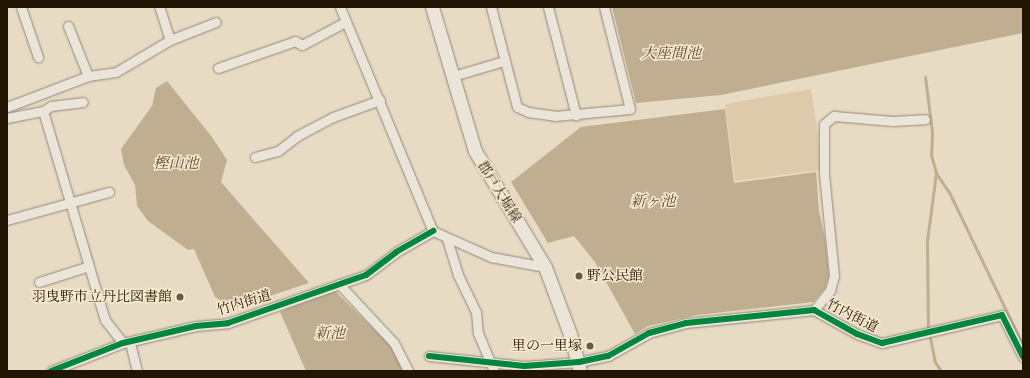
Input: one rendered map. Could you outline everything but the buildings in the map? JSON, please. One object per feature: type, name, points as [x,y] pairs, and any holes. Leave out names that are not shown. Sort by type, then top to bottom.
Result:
[{"type":"main road","name":"郡戸大堀線","points":[[432,7],[480,162],[545,267],[580,367]]},
{"type":"street","points":[[21,7],[38,57]]},
{"type":"street","points":[[159,7],[170,40]]},
{"type":"street","points":[[340,7],[345,22],[380,100],[433,231],[491,257],[545,267]]},
{"type":"street","points":[[491,7],[517,107],[528,112],[555,116],[630,109],[604,7]]},
{"type":"street","points":[[548,7],[576,115]]},
{"type":"street","points":[[7,107],[88,76],[116,72],[170,40],[216,22]]},
{"type":"street","points":[[218,68],[295,41],[302,45],[345,22]]},
{"type":"street","points":[[68,26],[88,76]]},
{"type":"street","points":[[453,76],[504,61]]},
{"type":"street","points":[[255,158],[278,151],[297,136],[333,117],[380,100]]},
{"type":"street","points":[[7,118],[43,111],[51,106],[83,102]]},
{"type":"street","points":[[43,111],[69,204],[105,320],[127,343],[137,371]]},
{"type":"street","points":[[814,310],[830,290],[834,276],[824,174],[824,124],[834,116],[892,121],[926,119]]},
{"type":"street","points":[[7,220],[109,192]]},
{"type":"street","name":"竹内街道","points":[[50,371],[127,343],[196,326],[228,323],[366,275],[396,252],[433,231]]},
{"type":"street","points":[[448,239],[458,275],[476,312],[478,333],[494,371]]},
{"type":"street","points":[[39,282],[89,266]]},
{"type":"street","points":[[339,284],[394,343],[408,371]]},
{"type":"street","name":"竹内街道","points":[[429,356],[524,366],[580,367],[608,356],[649,334],[686,323],[814,310],[857,334],[882,343],[1002,315],[1023,357]]},
{"type":"shaded area","points":[[811,89],[818,134],[820,170],[735,181],[725,104]]},
{"type":"water","name":"大座間池","points":[[612,7],[1023,7],[1023,33],[721,95],[636,103]]},
{"type":"water","name":"樫山池","points":[[167,81],[212,137],[227,160],[221,182],[309,283],[234,308],[215,297],[194,249],[188,250],[148,221],[137,206],[135,185],[124,165],[121,149],[152,106],[156,88]]},
{"type":"water","name":"新ヶ池","points":[[725,109],[734,183],[816,172],[819,211],[825,238],[829,275],[825,289],[813,302],[697,315],[648,326],[635,334],[595,262],[574,236],[548,243],[511,182],[581,127]]},
{"type":"water","name":"新池","points":[[334,290],[394,349],[403,371],[306,371],[280,312]]},
{"type":"waterway","points":[[925,77],[932,132],[931,155],[936,173],[949,192],[1023,346]]},
{"type":"waterway","points":[[928,328],[927,241],[936,173]]},
{"type":"waterway","points":[[930,337],[935,362],[941,371]]},
{"type":"cycle path","points":[[51,371],[123,343],[196,326],[228,323],[366,275],[396,252],[433,231]]},
{"type":"cycle path","points":[[429,356],[524,366],[579,362],[608,356],[649,333],[686,323],[814,310],[857,334],[882,343],[1002,315],[1023,357]]},
{"type":"place","name":"野公民館","points":[[579,276]]},
{"type":"place","name":"羽曳野市立丹比図書館","points":[[180,297]]},
{"type":"place","name":"里の一里塚","points":[[590,346]]}]
